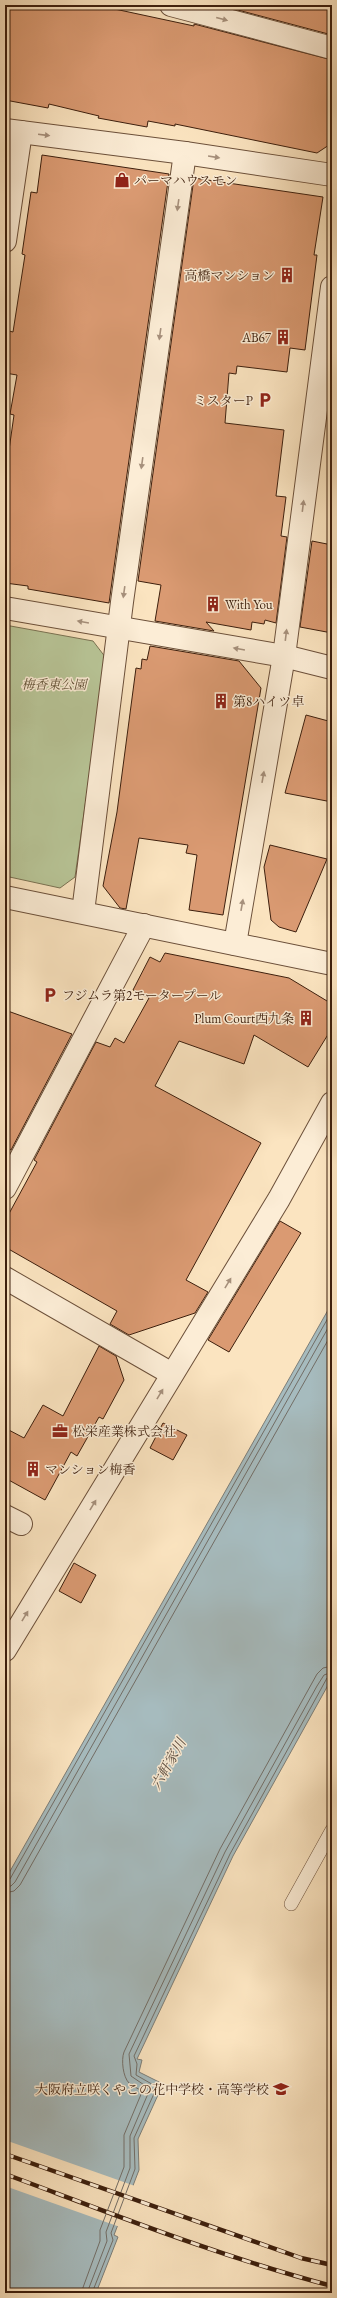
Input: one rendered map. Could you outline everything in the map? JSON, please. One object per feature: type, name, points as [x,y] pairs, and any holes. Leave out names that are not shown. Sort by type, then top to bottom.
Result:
[{"type":"street","points":[[171,5],[332,48]]},
{"type":"street","points":[[5,241],[13,131],[185,153],[332,175]]},
{"type":"street","points":[[83,912],[119,629],[185,153]]},
{"type":"street","points":[[235,944],[284,656],[332,287]]},
{"type":"street","points":[[5,608],[119,629],[284,656],[332,668]]},
{"type":"street","points":[[5,897],[332,964]]},
{"type":"street","points":[[5,1188],[144,925]]},
{"type":"street","points":[[5,1650],[279,1199],[332,1103]]},
{"type":"street","points":[[5,1278],[172,1374]]},
{"type":"lane","points":[[291,1904],[332,1830]]},
{"type":"green space","name":"梅香東公園","points":[[5,625],[93,641],[106,658],[75,877],[60,888],[5,876]]},
{"type":"water","name":"六軒家川","points":[[332,1303],[332,1678],[233,1856],[137,2059],[142,2060],[139,2072],[163,2084],[138,2139],[139,2170],[114,2235],[118,2237],[96,2293],[5,2293],[5,1880]]},
{"type":"pier","points":[[5,2140],[135,2186],[120,2227],[5,2186]]},
{"type":"building","points":[[5,5],[96,5],[194,26],[194,24],[332,60],[332,143],[317,153],[175,124],[175,126],[148,121],[147,127],[98,118],[99,116],[49,104],[48,108],[5,100]]},
{"type":"building","points":[[219,5],[332,5],[332,35]]},
{"type":"building","points":[[42,155],[169,174],[109,603],[28,589],[28,586],[5,583],[5,478],[14,415],[10,414],[17,375],[5,373],[5,364],[9,331],[13,332],[25,255],[22,254],[31,192],[37,193]]},
{"type":"building","points":[[194,178],[323,197],[314,255],[317,255],[305,350],[290,348],[287,372],[237,366],[236,374],[229,373],[225,423],[284,430],[276,496],[286,497],[281,536],[287,537],[276,623],[265,620],[264,624],[252,622],[251,630],[206,622],[214,631],[155,621],[161,585],[138,581]]},
{"type":"building","points":[[312,541],[332,545],[332,633],[300,627]]},
{"type":"building","points":[[150,646],[239,661],[261,688],[223,915],[189,910],[197,855],[186,853],[188,845],[139,838],[126,909],[120,908],[103,886],[117,812],[136,668],[141,669],[142,659],[147,660]]},
{"type":"building","points":[[306,715],[332,722],[332,802],[285,793]]},
{"type":"building","points":[[270,845],[327,859],[296,932],[279,927],[271,920],[264,867]]},
{"type":"building","points":[[165,953],[289,978],[332,1004],[332,1028],[308,1067],[254,1035],[244,1064],[179,1041],[155,1086],[261,1143],[186,1280],[208,1292],[195,1313],[129,1335],[110,1324],[117,1311],[5,1247],[5,1221],[37,1162],[34,1160],[96,1042],[110,1047],[115,1038],[124,1043],[149,998],[133,990],[150,957],[160,962]]},
{"type":"building","points":[[5,1010],[72,1034],[11,1150],[5,1147]]},
{"type":"building","points":[[280,1221],[301,1233],[229,1352],[208,1340]]},
{"type":"building","points":[[99,1346],[116,1356],[124,1380],[103,1419],[99,1417],[77,1456],[71,1452],[45,1500],[5,1478],[5,1428],[24,1438],[43,1405],[63,1416]]},
{"type":"building","points":[[163,1423],[187,1435],[173,1460],[150,1448]]},
{"type":"building","points":[[74,1563],[96,1575],[81,1603],[59,1591]]},
{"type":"railway","points":[[5,2154],[301,2258],[332,2265]]},
{"type":"railway","points":[[5,2174],[208,2248],[291,2275],[332,2286]]},
{"type":"place","name":"パーマハウスモン","points":[[122,180]]},
{"type":"place","name":"高橋マンション","points":[[287,275]]},
{"type":"place","name":"AB67","points":[[283,337]]},
{"type":"place","name":"ミスターP","points":[[265,400]]},
{"type":"place","name":"With You","points":[[213,604]]},
{"type":"place","name":"第8ハイツ卓","points":[[221,701]]},
{"type":"place","name":"フジムラ第2モータープール","points":[[50,995]]},
{"type":"place","name":"Plum Court西九条","points":[[306,1018]]},
{"type":"place","name":"松栄産業株式会社","points":[[60,1431]]},
{"type":"place","name":"マンション梅香","points":[[33,1469]]},
{"type":"place","name":"大阪府立咲くやこの花中学校・高等学校","points":[[281,2089]]}]
